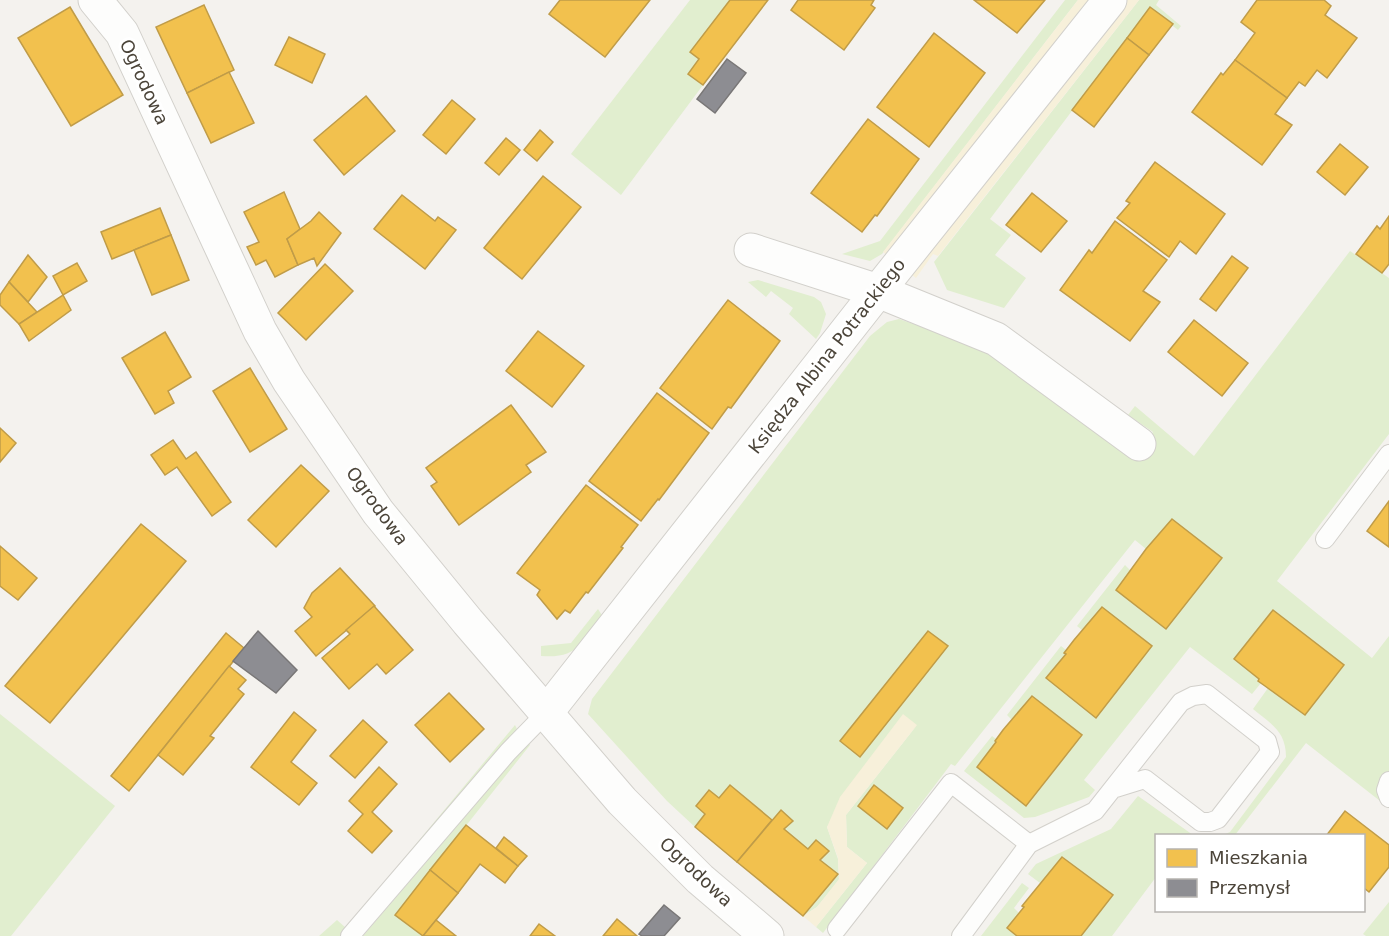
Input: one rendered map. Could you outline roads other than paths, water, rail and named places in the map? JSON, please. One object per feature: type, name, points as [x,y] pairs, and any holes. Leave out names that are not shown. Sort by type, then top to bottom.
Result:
[{"type":"street","name":"Ogrodowa","points":[[96,0],[122,33],[260,331],[289,381],[378,512],[546,713],[630,809],[700,879],[767,936]]},
{"type":"street","name":"Księdza Albina Potrackiego","points":[[546,713],[1110,0]]},
{"type":"street","points":[[751,250],[878,291],[996,339],[1139,444]]},
{"type":"lane","points":[[1325,539],[1389,454]]},
{"type":"lane","points":[[962,936],[1029,844],[1095,812],[1181,702],[1193,696],[1207,694],[1267,741],[1270,746],[1270,752],[1218,819],[1210,822],[1201,822],[1145,779],[1116,788]]},
{"type":"lane","points":[[350,936],[508,752],[546,713]]},
{"type":"lane","points":[[1389,781],[1386,790],[1389,798]]},
{"type":"lane","points":[[837,929],[951,783],[1029,844]]}]
